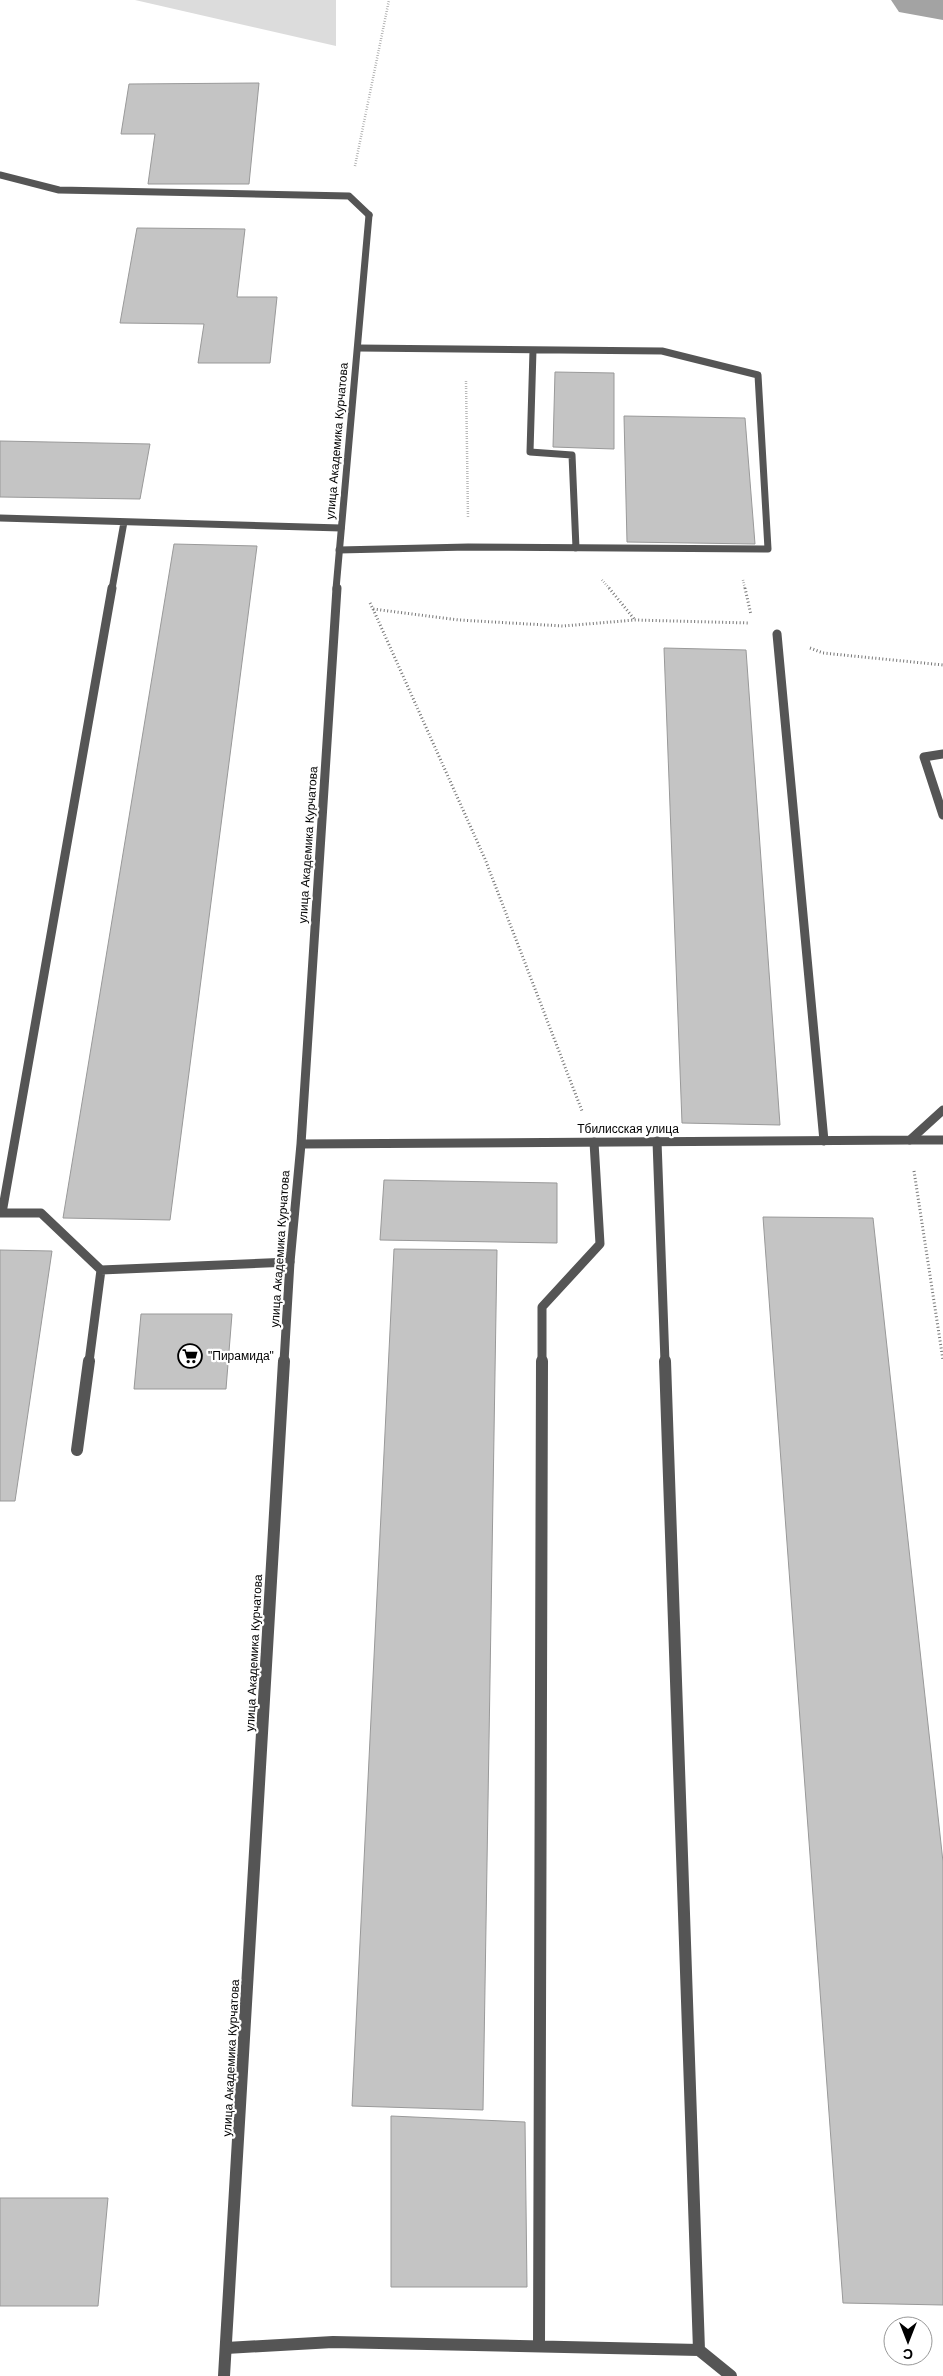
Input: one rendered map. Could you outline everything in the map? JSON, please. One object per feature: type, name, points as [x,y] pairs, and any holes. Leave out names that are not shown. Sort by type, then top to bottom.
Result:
[{"type":"street","points":[[0,175],[59,190],[349,196]]},
{"type":"street","name":"улица Академика Курчатова","points":[[224,2376],[290,1262],[301,1144],[339,550],[369,215],[349,196]]},
{"type":"street","points":[[339,550],[468,548],[768,549],[758,375],[662,351],[358,348]]},
{"type":"street","points":[[534,350],[530,452],[572,455],[576,548]]},
{"type":"street","points":[[0,518],[342,528]]},
{"type":"street","points":[[124,522],[1,1213],[41,1213],[101,1270],[290,1262]]},
{"type":"street","points":[[777,634],[824,1141]]},
{"type":"street","points":[[943,754],[924,757],[943,815]]},
{"type":"street","points":[[910,1140],[943,1110]]},
{"type":"street","name":"Тбилисская улица","points":[[301,1144],[943,1140]]},
{"type":"street","points":[[657,1141],[699,2350]]},
{"type":"street","points":[[539,2346],[542,1306],[600,1244],[594,1142]]},
{"type":"street","points":[[77,1450],[101,1270]]},
{"type":"street","points":[[226,2348],[334,2342],[699,2350],[731,2376]]},
{"type":"path","points":[[349,196],[389,0]]},
{"type":"path","points":[[466,350],[468,548]]},
{"type":"path","points":[[576,548],[635,620]]},
{"type":"path","points":[[373,610],[459,620],[563,626],[635,620],[753,623],[736,548]]},
{"type":"path","points":[[368,601],[485,859],[594,1142]]},
{"type":"path","points":[[777,634],[823,654],[943,664]]},
{"type":"path","points":[[910,1140],[943,1360]]},
{"type":"shaded area","points":[[135,0],[336,0],[336,46]]},
{"type":"building","points":[[259,83],[249,184],[148,184],[155,134],[121,134],[129,84]]},
{"type":"building","points":[[137,228],[245,229],[237,297],[277,297],[270,363],[198,363],[204,324],[120,323]]},
{"type":"building","points":[[555,372],[614,373],[614,449],[553,447]]},
{"type":"building","points":[[624,416],[745,418],[755,544],[627,542]]},
{"type":"building","points":[[0,441],[150,444],[140,499],[0,497]]},
{"type":"building","points":[[174,544],[257,546],[170,1220],[63,1218]]},
{"type":"building","points":[[664,648],[746,650],[780,1125],[682,1123]]},
{"type":"building","points":[[384,1180],[557,1183],[557,1243],[380,1240]]},
{"type":"building","points":[[763,1217],[873,1218],[943,1862],[943,2305],[843,2303]]},
{"type":"building","points":[[394,1249],[497,1250],[483,2110],[352,2106]]},
{"type":"building","points":[[0,1250],[52,1251],[15,1501],[0,1501]]},
{"type":"building","points":[[141,1314],[232,1314],[226,1389],[134,1389]]},
{"type":"building","points":[[391,2116],[525,2122],[527,2287],[391,2287]]},
{"type":"building","points":[[0,2198],[108,2198],[98,2306],[0,2306]]},
{"type":"waterway","points":[[919,0],[943,3]]},
{"type":"place","name":"\"Пирамида\"","points":[[190,1356]]}]
